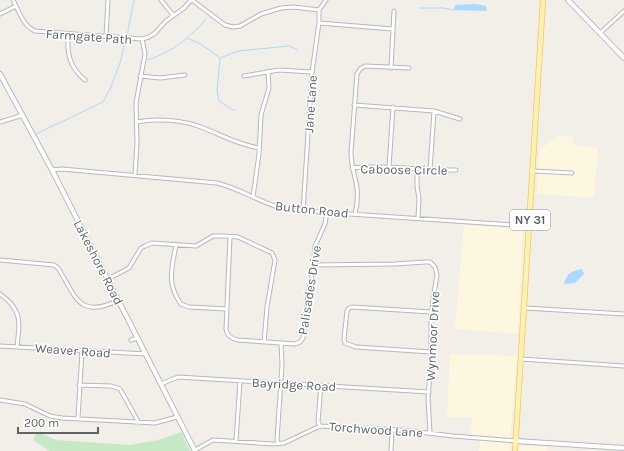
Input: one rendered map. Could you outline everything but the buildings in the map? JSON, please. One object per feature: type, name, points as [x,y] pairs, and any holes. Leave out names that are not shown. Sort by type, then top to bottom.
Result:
[{"type":"main road","name":"NY 31","points":[[515,451],[543,0]]},
{"type":"street","name":"Farmgate Path","points":[[13,0],[25,23],[32,30],[40,32],[142,39],[152,36],[191,0]]},
{"type":"street","points":[[106,37],[108,0]]},
{"type":"street","points":[[161,0],[173,15]]},
{"type":"street","points":[[191,0],[225,25],[233,27],[240,26],[261,14],[281,8],[294,7],[319,10],[326,0]]},
{"type":"street","points":[[568,0],[624,58]]},
{"type":"street","points":[[0,14],[16,6]]},
{"type":"street","name":"Jane Lane","points":[[303,211],[312,72],[319,23],[319,10]]},
{"type":"street","points":[[391,68],[394,11]]},
{"type":"street","points":[[600,33],[624,11]]},
{"type":"street","points":[[319,23],[393,29]]},
{"type":"street","points":[[68,34],[68,54],[79,75],[85,80]]},
{"type":"street","points":[[135,175],[137,142],[136,103],[145,54],[142,39]]},
{"type":"street","points":[[355,214],[357,187],[352,168],[351,152],[357,74],[360,69],[365,66],[409,68]]},
{"type":"street","points":[[244,76],[268,71],[286,70],[312,72]]},
{"type":"street","points":[[253,197],[259,148],[261,115],[269,88],[268,71]]},
{"type":"street","name":"Lakeshore Road","points":[[0,74],[52,170],[195,451]]},
{"type":"street","points":[[140,76],[160,78],[185,75]]},
{"type":"street","points":[[354,105],[434,111],[460,119]]},
{"type":"street","points":[[390,167],[393,108]]},
{"type":"street","points":[[430,170],[434,111]]},
{"type":"street","points":[[0,122],[23,115]]},
{"type":"street","points":[[137,122],[155,120],[184,122],[200,126],[241,144],[259,148]]},
{"type":"street","name":"Caboose Circle","points":[[352,168],[370,166],[417,170],[456,170]]},
{"type":"street","name":"Button Road","points":[[52,170],[62,169],[217,183],[231,187],[275,207],[303,211],[530,226]]},
{"type":"street","points":[[417,170],[419,198],[418,218]]},
{"type":"street","points":[[533,171],[572,173]]},
{"type":"street","name":"Palisades Drive","points":[[230,236],[226,332],[231,338],[238,340],[295,344],[300,342],[303,338],[307,298],[314,265],[315,246],[325,224],[327,212]]},
{"type":"street","points":[[108,279],[129,268],[139,251],[152,243],[196,246],[213,236],[230,236],[245,240],[270,251],[274,255],[274,266],[267,307],[264,342]]},
{"type":"street","points":[[176,245],[171,283],[180,304],[189,307],[227,309]]},
{"type":"street","points":[[0,260],[54,264],[58,268],[74,297],[90,307],[102,308],[118,300]]},
{"type":"street","name":"Wynmoor Drive","points":[[314,265],[430,262],[435,267],[437,275],[431,312],[428,427],[430,433]]},
{"type":"street","points":[[0,294],[10,302],[17,313],[19,321],[17,347]]},
{"type":"street","points":[[431,312],[352,307],[347,311],[344,339],[345,343],[356,347],[431,352]]},
{"type":"street","points":[[524,308],[624,314]]},
{"type":"street","points":[[131,340],[138,338]]},
{"type":"street","points":[[278,444],[277,440],[282,365],[281,343]]},
{"type":"street","name":"Weaver Road","points":[[0,346],[146,354]]},
{"type":"street","points":[[78,419],[82,351]]},
{"type":"street","points":[[521,359],[624,366]]},
{"type":"street","name":"Bayridge Road","points":[[161,384],[178,377],[429,392]]},
{"type":"street","points":[[236,441],[240,381]]},
{"type":"street","points":[[80,385],[111,386],[120,389],[139,423]]},
{"type":"street","points":[[320,426],[318,422],[321,385]]},
{"type":"street","points":[[0,400],[25,404],[53,416],[78,419],[160,423],[178,417]]},
{"type":"street","name":"Torchwood Lane","points":[[195,451],[213,440],[278,444],[320,426],[392,430],[516,441]]},
{"type":"street","points":[[391,451],[392,430]]},
{"type":"street","points":[[516,441],[624,448]]},
{"type":"shaded area","points":[[559,136],[573,137],[573,145],[598,148],[594,198],[537,194],[539,150]]},
{"type":"shaded area","points":[[464,225],[523,229],[518,334],[455,329]]},
{"type":"shaded area","points":[[450,354],[517,356],[510,438],[471,435],[472,418],[447,417]]},
{"type":"shaded area","points":[[480,440],[510,443],[510,451],[479,451]]},
{"type":"shaded area","points":[[519,446],[547,447],[547,451],[519,451]]},
{"type":"green space","points":[[37,432],[56,440],[129,445],[158,440],[181,432],[190,451],[50,451],[33,440]]},
{"type":"water","points":[[475,4],[486,6],[487,11],[454,10],[455,5]]},
{"type":"water","points":[[582,269],[584,274],[575,283],[564,284],[570,273]]},
{"type":"waterway","points":[[127,36],[134,0]]},
{"type":"waterway","points":[[419,8],[443,8],[454,10]]},
{"type":"waterway","points":[[148,60],[165,53],[180,44],[206,19]]},
{"type":"waterway","points":[[187,38],[201,44],[220,58]]},
{"type":"waterway","points":[[36,134],[103,102],[110,89],[120,63],[125,42]]},
{"type":"waterway","points":[[220,58],[238,51],[289,46],[297,50]]},
{"type":"waterway","points":[[220,59],[217,91],[219,101],[235,111]]}]
